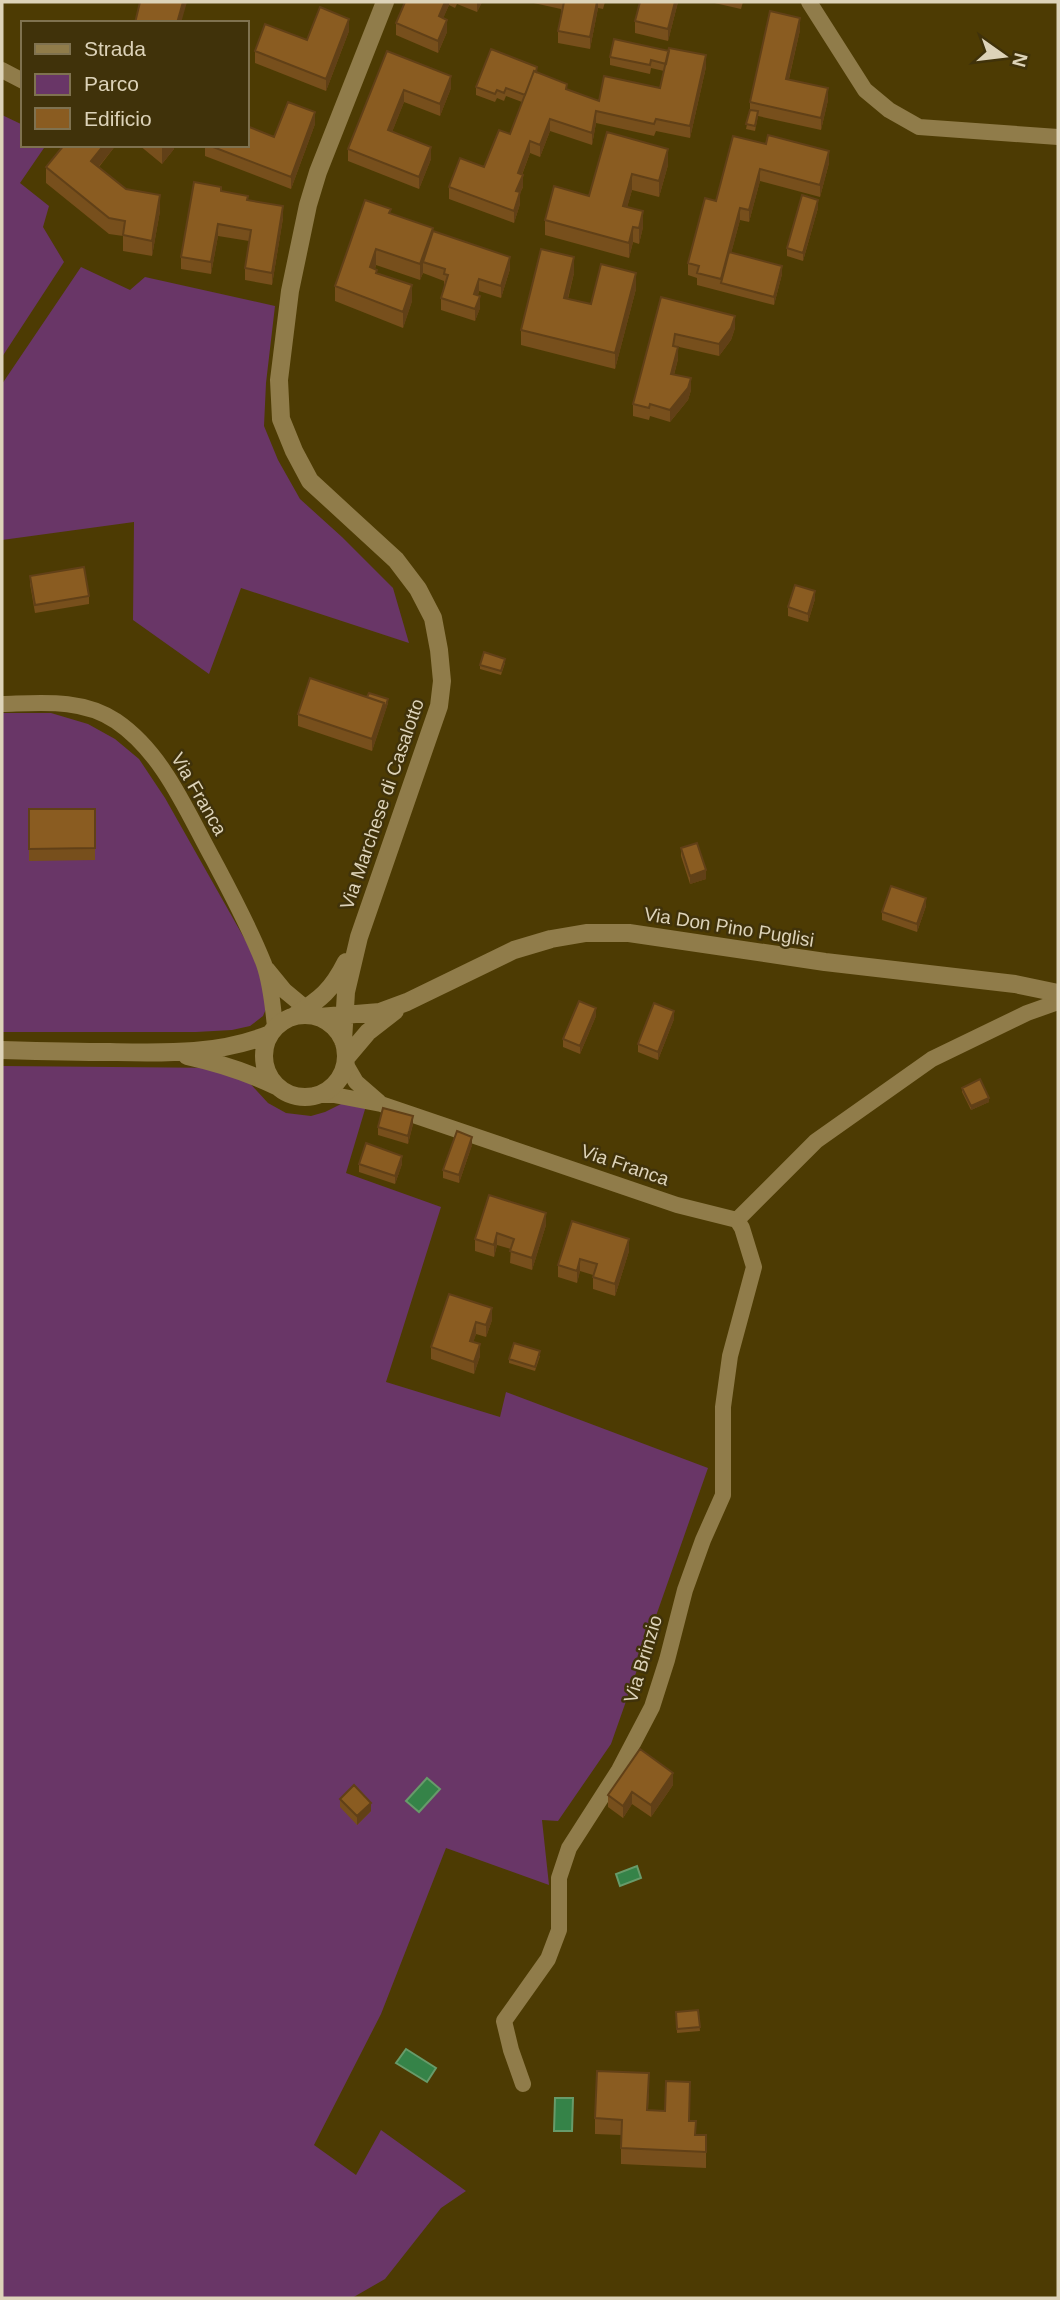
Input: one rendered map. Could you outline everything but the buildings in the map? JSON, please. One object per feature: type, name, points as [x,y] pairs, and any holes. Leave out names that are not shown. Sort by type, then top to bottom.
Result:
[{"type":"street","name":"Via Marchese di Casalotto","points":[[359,937],[439,706],[442,681],[439,650],[433,618],[418,589],[396,561],[310,481],[281,419],[279,380],[290,291],[308,205],[318,172],[385,2]]},
{"type":"street","points":[[809,2],[865,90],[889,110],[919,127],[1058,136]]},
{"type":"street","points":[[2,70],[21,80]]},
{"type":"street","name":"Via Franca","points":[[2,704],[56,703],[85,707],[115,720],[145,746],[172,784],[242,914],[265,967]]},
{"type":"street","name":"Via Don Pino Puglisi","points":[[407,1002],[514,950],[551,939],[586,933],[629,933],[825,962],[1015,984],[1058,993]]},
{"type":"street","points":[[2,1050],[177,1054],[252,1041],[308,1015],[336,982],[359,937]]},
{"type":"street","points":[[177,1054],[228,1065],[292,1094],[316,1095],[335,1083],[344,1054],[343,1017],[346,992],[359,937]]},
{"type":"street","points":[[265,967],[308,1015],[337,1031],[356,1082],[381,1104]]},
{"type":"street","points":[[265,967],[273,1030],[265,1045],[264,1057],[266,1069],[281,1089]]},
{"type":"street","points":[[285,991],[298,996],[326,994]]},
{"type":"street","points":[[308,1015],[343,1017],[380,1012],[407,1002]]},
{"type":"street","points":[[344,1054],[407,1002]]},
{"type":"street","points":[[737,1220],[816,1141],[932,1059],[1027,1013],[1058,1002]]},
{"type":"street","name":"Via Franca","points":[[316,1095],[334,1095],[381,1104],[677,1205],[737,1220]]},
{"type":"street","name":"Via Brinzio","points":[[523,2084],[511,2050],[505,2021],[548,1959],[559,1930],[559,1878],[569,1848],[619,1770],[652,1707],[685,1590],[702,1540],[723,1495],[723,1407],[730,1356],[754,1267],[743,1228],[737,1220]]},
{"type":"green space","points":[[2,115],[21,124],[21,147],[45,147],[20,183],[49,206],[43,227],[64,262],[2,357]]},
{"type":"green space","points":[[81,267],[130,290],[145,277],[275,306],[264,426],[278,460],[300,499],[393,588],[409,643],[241,588],[209,674],[133,620],[134,522],[2,540],[2,384]]},
{"type":"green space","points":[[2,713],[51,713],[88,724],[115,739],[139,759],[165,798],[260,966],[268,1004],[263,1016],[250,1026],[232,1030],[2,1032]]},
{"type":"green space","points":[[2,1066],[226,1068],[244,1077],[268,1103],[286,1113],[311,1116],[345,1102],[366,1106],[346,1173],[441,1207],[386,1382],[500,1417],[506,1392],[708,1468],[611,1744],[558,1821],[542,1820],[549,1885],[446,1848],[381,2014],[314,2145],[356,2175],[381,2130],[466,2191],[441,2208],[385,2279],[352,2298],[2,2298]]},
{"type":"shaded area","points":[[427,1778],[440,1789],[419,1812],[406,1801]]},
{"type":"shaded area","points":[[637,1866],[641,1878],[620,1886],[616,1874]]},
{"type":"shaded area","points":[[406,2049],[436,2068],[427,2082],[396,2063]]},
{"type":"shaded area","points":[[555,2098],[573,2098],[572,2131],[554,2131]]}]
